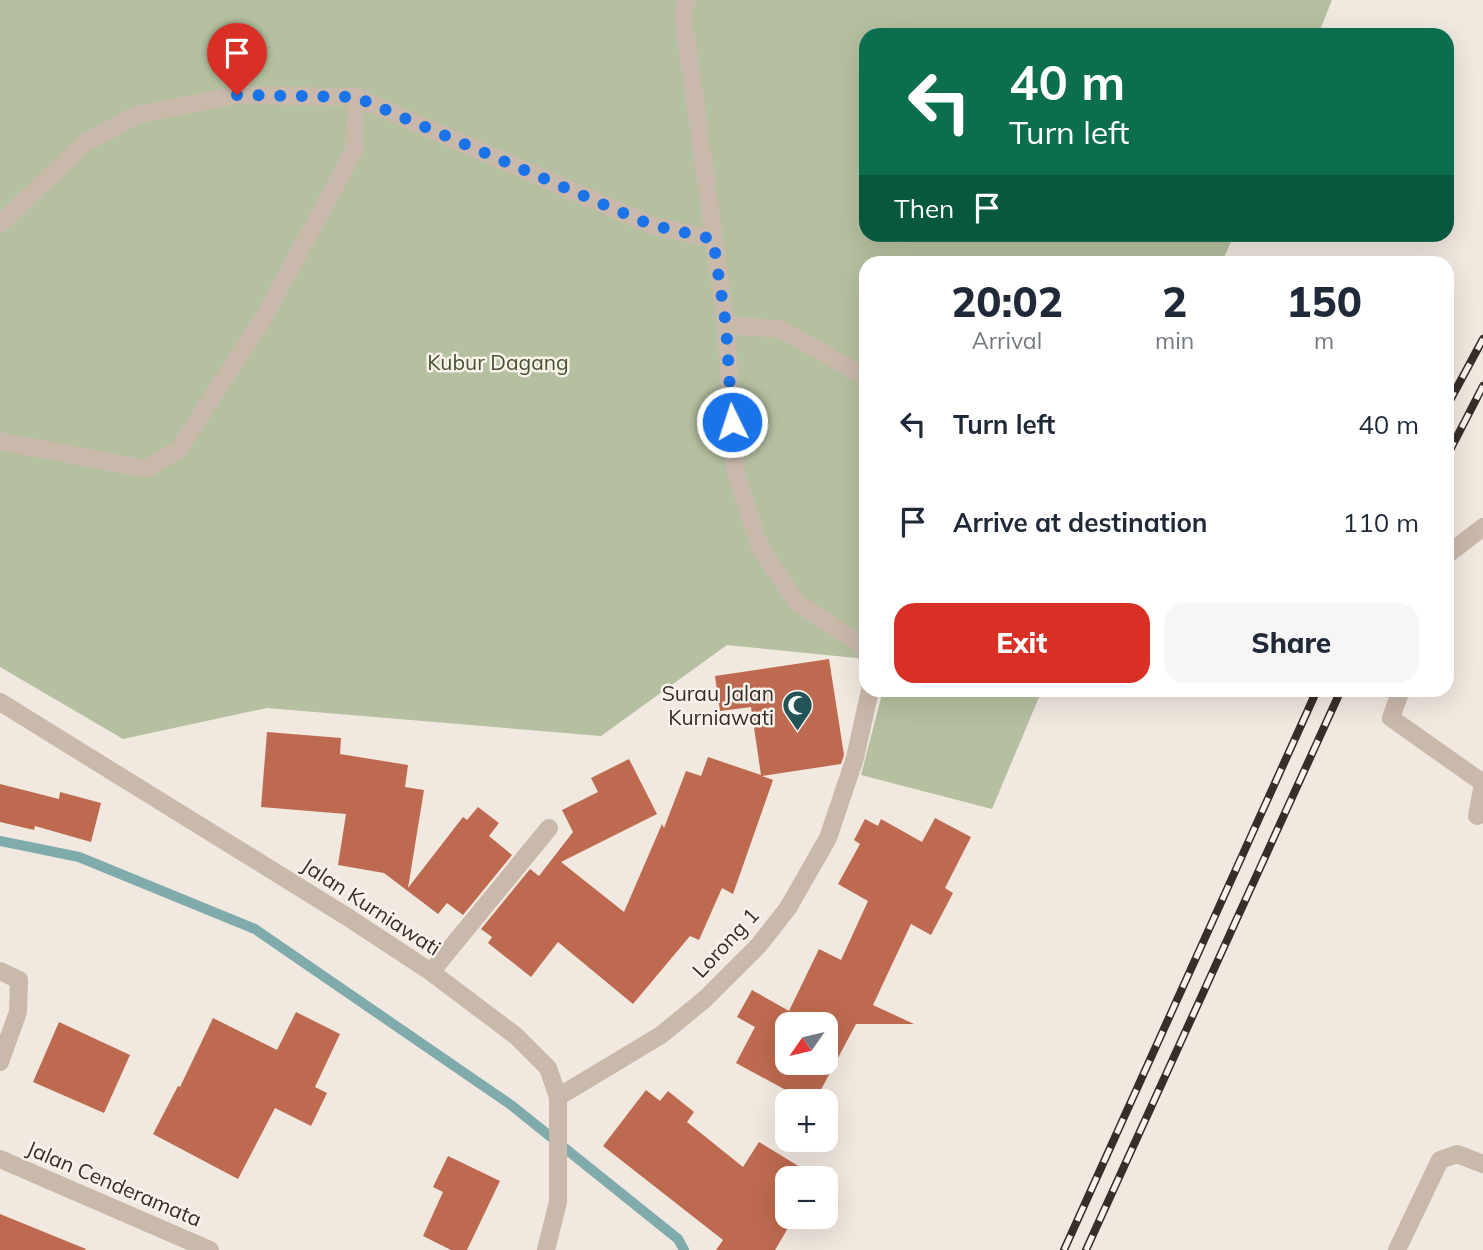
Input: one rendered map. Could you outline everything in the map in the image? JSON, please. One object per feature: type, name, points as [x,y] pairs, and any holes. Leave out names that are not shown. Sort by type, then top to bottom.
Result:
[{"type":"street","points":[[687,0],[682,15],[726,325],[735,470],[760,548],[797,603],[859,643]]},
{"type":"street","points":[[0,224],[86,142],[137,115],[237,95],[356,97],[651,225],[713,239]]},
{"type":"street","points":[[0,441],[147,469],[179,449],[264,317],[354,151],[356,97]]},
{"type":"street","points":[[726,325],[780,330],[859,373]]},
{"type":"street","points":[[1454,550],[1483,527]]},
{"type":"street","name":"Lorong 1","points":[[558,1097],[661,1035],[705,999],[759,945],[788,908],[828,838],[855,758],[868,697]]},
{"type":"street","points":[[1398,697],[1391,718],[1483,783],[1477,816]]},
{"type":"street","name":"Jalan Kurniawati","points":[[0,702],[349,918],[431,972],[516,1036],[548,1068],[558,1097],[558,1202],[546,1250]]},
{"type":"street","points":[[431,972],[549,828]]},
{"type":"street","points":[[0,971],[19,980],[18,1012],[0,1062]]},
{"type":"street","points":[[1397,1250],[1440,1160],[1457,1154],[1483,1164]]},
{"type":"street","name":"Jalan Cenderamata","points":[[0,1159],[204,1249]]},
{"type":"green space","name":"Kubur Dagang","points":[[0,0],[1332,0],[1321,28],[859,28],[859,242],[1231,242],[1225,256],[859,256],[859,658],[727,645],[601,736],[267,708],[123,739],[0,667]]},
{"type":"green space","points":[[881,697],[1039,697],[992,809],[861,775]]},
{"type":"building","points":[[829,659],[844,755],[841,764],[762,776],[773,780],[733,894],[722,888],[699,940],[690,936],[633,1004],[558,942],[531,977],[488,943],[492,937],[481,929],[530,869],[539,876],[573,832],[562,810],[598,792],[591,778],[629,759],[657,814],[561,862],[624,912],[662,824],[664,828],[686,771],[701,776],[708,757],[761,775],[751,707],[720,711],[715,676]]},
{"type":"building","points":[[267,732],[341,738],[340,754],[408,765],[405,787],[424,790],[408,888],[463,817],[467,820],[478,807],[499,823],[489,836],[512,855],[463,915],[447,903],[438,914],[384,873],[338,865],[346,814],[261,807]]},
{"type":"building","points":[[0,784],[59,799],[60,792],[101,803],[91,842],[35,826],[34,830],[0,822]]},
{"type":"building","points":[[935,818],[971,837],[945,888],[953,893],[931,935],[911,924],[873,1005],[914,1024],[856,1024],[838,1058],[838,1012],[775,1012],[775,1075],[829,1075],[821,1089],[784,1089],[736,1063],[755,1027],[737,1017],[752,990],[789,1011],[819,949],[841,960],[868,901],[838,884],[860,844],[854,840],[865,819],[878,826],[881,819],[922,842]]},
{"type":"building","points":[[296,1012],[340,1034],[315,1087],[327,1093],[311,1126],[275,1108],[238,1179],[153,1134],[178,1086],[180,1087],[213,1018],[277,1050]]},
{"type":"building","points":[[59,1022],[130,1055],[104,1113],[33,1082]]},
{"type":"building","points":[[646,1090],[660,1101],[668,1091],[694,1112],[687,1122],[743,1167],[759,1142],[798,1166],[775,1166],[775,1229],[787,1229],[775,1250],[716,1250],[723,1240],[603,1146]]},
{"type":"building","points":[[448,1156],[500,1181],[467,1250],[451,1250],[423,1236],[443,1192],[433,1187]]},
{"type":"building","points":[[0,1214],[86,1249],[0,1250]]},
{"type":"waterway","points":[[0,841],[79,857],[255,929],[511,1105],[678,1239],[684,1250]]},
{"type":"railway","points":[[1454,393],[1483,339]]},
{"type":"railway","points":[[1454,442],[1483,386]]},
{"type":"railway","points":[[1064,1250],[1314,697]]},
{"type":"railway","points":[[1086,1250],[1338,697]]},
{"type":"place","name":"Surau Jalan Kurniawati","points":[[797,733]]},
{"type":"route","points":[[237,95],[356,97],[651,225],[713,239],[726,325],[732,422]]}]
